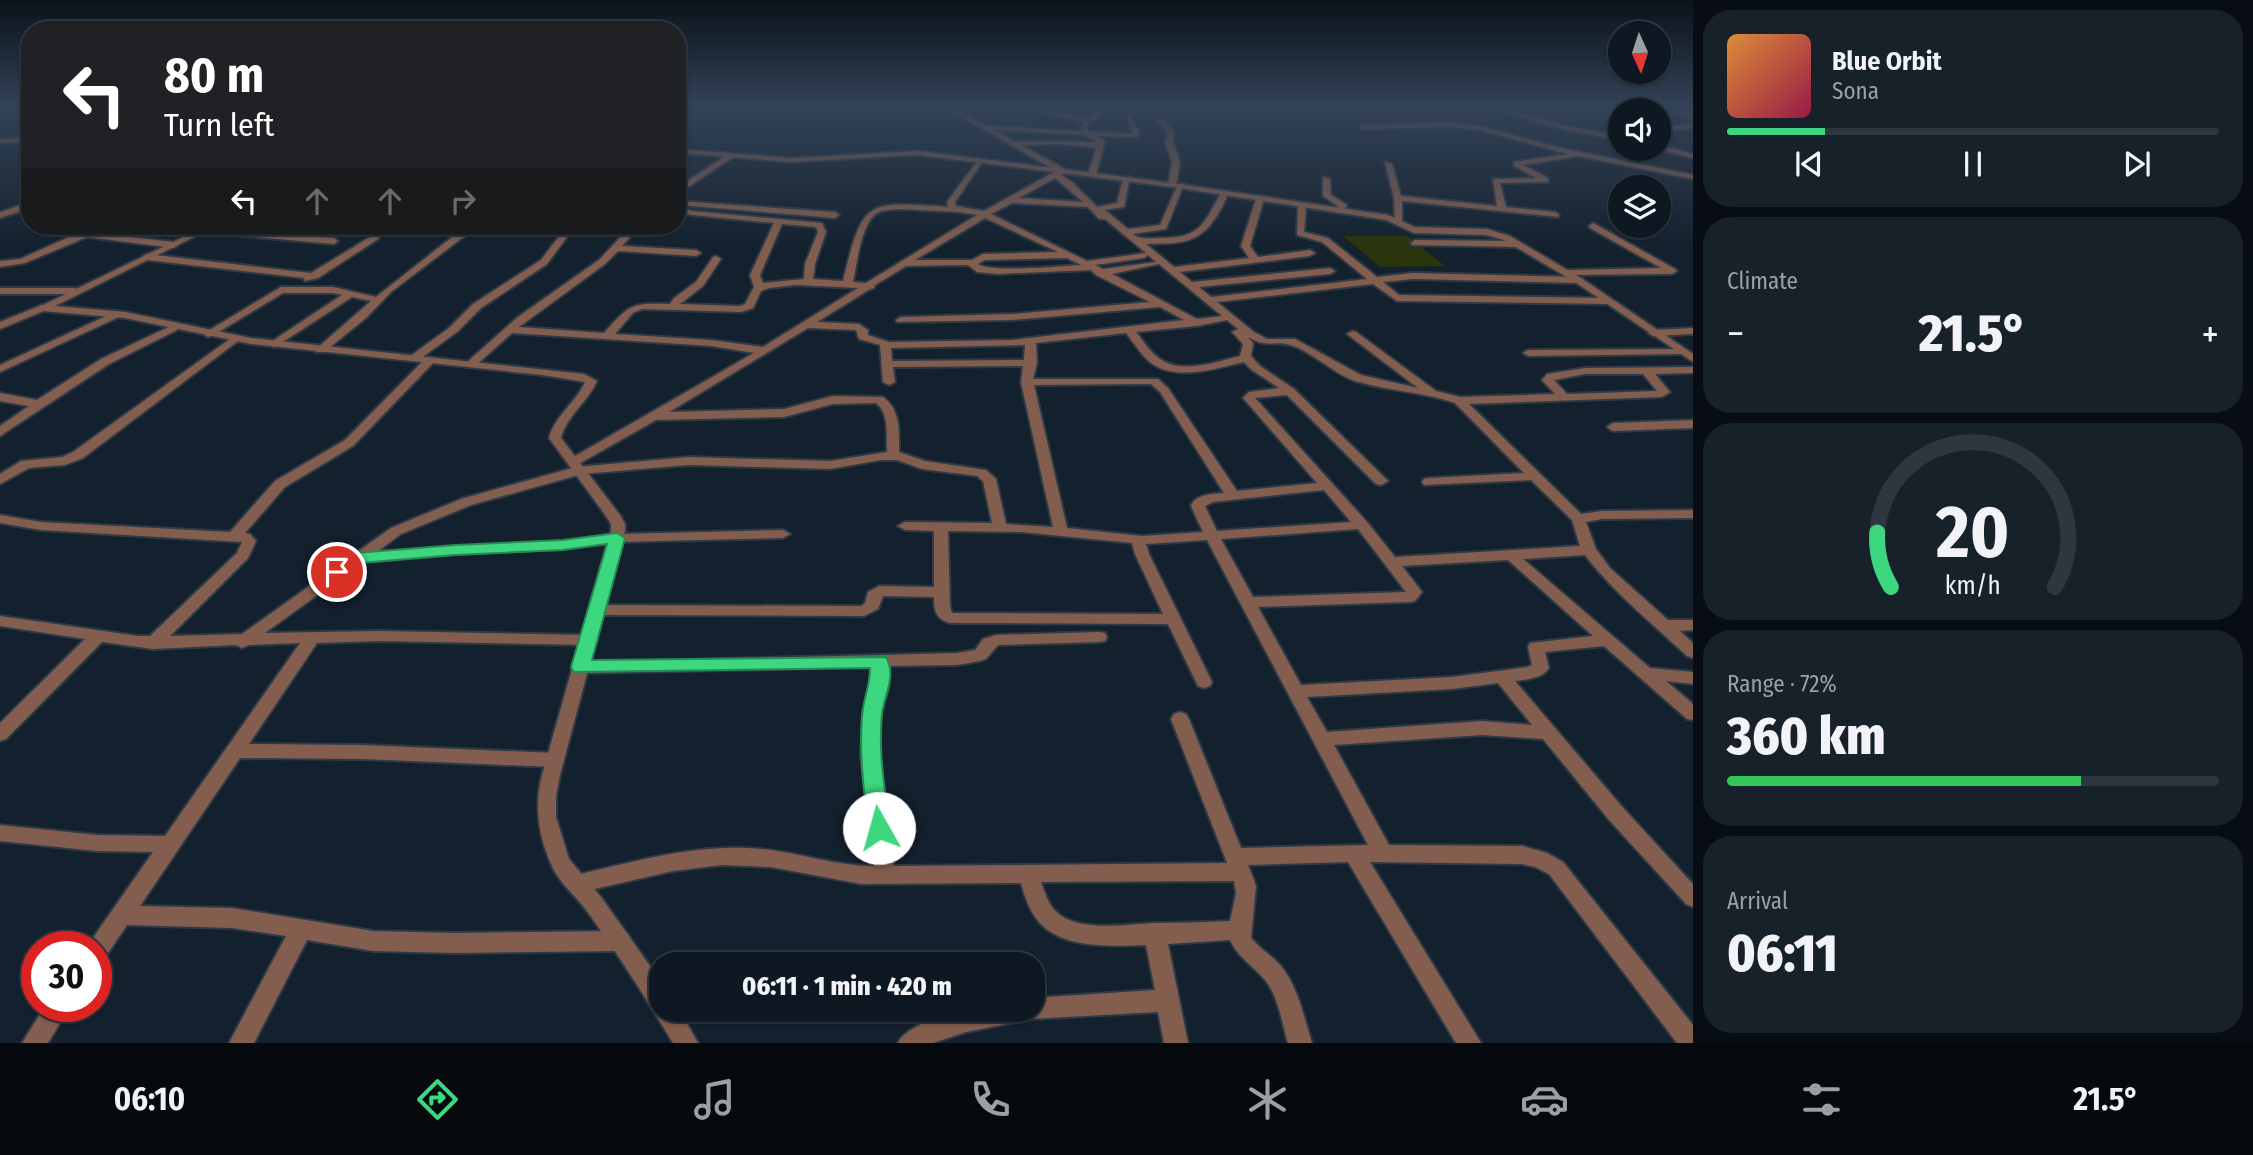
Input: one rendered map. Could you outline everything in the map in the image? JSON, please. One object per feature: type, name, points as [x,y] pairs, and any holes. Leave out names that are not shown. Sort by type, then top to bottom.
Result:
[{"type":"street","points":[[706,154],[791,160],[894,154]]},
{"type":"street","points":[[911,154],[1225,193],[1398,221],[1414,230],[1498,234],[1578,280],[1693,359]]},
{"type":"street","points":[[1023,154],[1056,172]]},
{"type":"street","points":[[1029,154],[1056,172],[1144,255],[1247,341],[1246,358]]},
{"type":"street","points":[[1092,175],[1098,154]]},
{"type":"street","points":[[1126,232],[1163,227],[1177,186],[1174,154]]},
{"type":"street","points":[[1502,209],[1496,181],[1545,180],[1517,164],[1544,162],[1580,154],[1692,182]]},
{"type":"street","points":[[686,186],[731,156]]},
{"type":"street","points":[[956,210],[950,206],[951,202],[979,161]]},
{"type":"street","points":[[1388,164],[1398,198],[1398,221]]},
{"type":"street","points":[[578,466],[655,416],[1056,172]]},
{"type":"street","points":[[1127,179],[1121,205],[1098,209],[1260,340],[1292,341],[1357,378],[1452,397],[1459,401],[1578,519],[1589,550],[1605,571],[1693,652]]},
{"type":"street","points":[[1326,179],[1327,197],[1343,205],[1340,211]]},
{"type":"street","points":[[1136,241],[1187,240],[1199,235],[1210,222],[1225,193]]},
{"type":"street","points":[[1398,198],[1555,215]]},
{"type":"street","points":[[1256,260],[1245,246],[1260,199]]},
{"type":"street","points":[[1010,200],[1088,205]]},
{"type":"street","points":[[686,203],[835,215]]},
{"type":"street","points":[[1302,206],[1299,231],[1302,235],[1325,240],[1392,296],[1406,299],[1608,302]]},
{"type":"street","points":[[0,215],[21,208]]},
{"type":"street","points":[[686,210],[821,227],[810,264],[808,283]]},
{"type":"street","points":[[847,285],[862,229],[866,219],[875,210],[956,210],[984,215],[1069,255],[1197,323]]},
{"type":"street","points":[[759,287],[755,275],[779,222]]},
{"type":"street","points":[[1566,273],[1671,272],[1669,268],[1593,226]]},
{"type":"street","points":[[0,264],[22,261],[84,235]]},
{"type":"street","points":[[94,235],[174,245]]},
{"type":"street","points":[[120,238],[126,235]]},
{"type":"street","points":[[0,326],[193,235]]},
{"type":"street","points":[[275,235],[334,241]]},
{"type":"street","points":[[320,350],[378,300],[461,235]]},
{"type":"street","points":[[413,359],[453,330],[477,306],[544,262],[564,235]]},
{"type":"street","points":[[471,364],[509,330],[596,268],[628,235]]},
{"type":"street","points":[[208,334],[274,292],[288,289],[315,276],[375,237]]},
{"type":"street","points":[[1310,237],[1295,238],[1345,284]]},
{"type":"street","points":[[1415,243],[1518,244]]},
{"type":"street","points":[[617,248],[696,253]]},
{"type":"street","points":[[1172,270],[1310,253]]},
{"type":"street","points":[[907,263],[973,263],[983,257],[1069,255]]},
{"type":"street","points":[[1092,268],[1144,255]]},
{"type":"street","points":[[147,257],[315,276]]},
{"type":"street","points":[[674,306],[700,284],[716,259]]},
{"type":"street","points":[[973,263],[975,267],[986,271],[1155,264]]},
{"type":"street","points":[[1190,285],[1330,271]]},
{"type":"street","points":[[1208,300],[1425,276],[1578,280]]},
{"type":"street","points":[[759,287],[808,283],[871,286]]},
{"type":"street","points":[[606,337],[623,317],[635,308],[746,308],[759,287]]},
{"type":"street","points":[[288,289],[352,293],[378,300]]},
{"type":"street","points":[[0,291],[75,291]]},
{"type":"street","points":[[275,344],[352,293]]},
{"type":"street","points":[[901,320],[1012,317],[1164,304]]},
{"type":"street","points":[[42,308],[117,314],[234,339],[588,378],[591,382],[587,391],[563,419],[555,438],[618,524],[617,538],[555,760],[546,796],[546,817],[560,863],[649,984]]},
{"type":"street","points":[[0,369],[117,314]]},
{"type":"street","points":[[886,345],[1030,340],[1222,319]]},
{"type":"street","points":[[807,325],[859,327],[863,330],[863,337],[882,341],[886,345],[889,382]]},
{"type":"street","points":[[0,432],[114,356],[173,328]]},
{"type":"street","points":[[509,330],[711,343],[765,351]]},
{"type":"street","points":[[1129,330],[1156,362],[1169,368],[1209,366],[1246,358],[1290,391],[1381,481]]},
{"type":"street","points":[[1653,333],[1693,331]]},
{"type":"street","points":[[1352,334],[1433,394]]},
{"type":"street","points":[[0,480],[31,462],[71,459],[234,339]]},
{"type":"street","points":[[1030,340],[1032,355],[1026,375],[1027,382],[1061,532]]},
{"type":"street","points":[[1528,353],[1681,352]]},
{"type":"street","points":[[234,535],[280,484],[349,443],[430,360]]},
{"type":"street","points":[[888,364],[1031,363]]},
{"type":"street","points":[[1459,401],[1662,394],[1664,392],[1646,370]]},
{"type":"street","points":[[1565,398],[1548,380],[1551,376],[1585,371],[1693,370]]},
{"type":"street","points":[[1027,382],[1154,382],[1164,390],[1233,496]]},
{"type":"street","points":[[1248,602],[1414,595],[1362,525],[1249,398],[1254,394],[1290,391]]},
{"type":"street","points":[[0,397],[39,404]]},
{"type":"street","points":[[655,416],[784,413],[833,400],[879,399],[884,401],[890,410],[893,456]]},
{"type":"street","points":[[1613,427],[1693,424]]},
{"type":"street","points":[[242,642],[396,531],[443,510],[578,466],[672,461],[819,465],[893,456],[922,465],[981,473],[989,479],[1000,528]]},
{"type":"street","points":[[1429,482],[1533,476]]},
{"type":"street","points":[[1327,486],[1199,502],[1211,534],[1382,853]]},
{"type":"street","points":[[1578,519],[1602,515],[1693,514]]},
{"type":"street","points":[[0,519],[41,526],[245,537],[249,541],[243,555],[153,643]]},
{"type":"street","points":[[905,526],[1000,528],[1142,540],[1362,525]]},
{"type":"street","points":[[941,527],[943,612],[950,618],[1003,616],[1174,619]]},
{"type":"street","points":[[356,558],[460,549],[563,545],[617,538],[783,534]]},
{"type":"street","points":[[1142,540],[1139,543],[1142,554],[1204,682]]},
{"type":"street","points":[[1391,562],[1589,550]]},
{"type":"street","points":[[1515,555],[1515,560],[1693,714]]},
{"type":"street","points":[[598,610],[688,612],[765,608],[864,611],[873,606],[873,596],[879,591],[942,592]]},
{"type":"street","points":[[0,621],[153,643],[242,642],[313,637],[589,640]]},
{"type":"street","points":[[1663,626],[1693,625]]},
{"type":"street","points":[[0,734],[97,637]]},
{"type":"street","points":[[111,931],[313,637]]},
{"type":"street","points":[[581,667],[973,657],[985,652],[989,643],[996,640],[1099,637]]},
{"type":"street","points":[[1297,691],[1452,683],[1538,671],[1541,664],[1536,647],[1606,640]]},
{"type":"street","points":[[879,661],[880,687],[872,712],[870,756],[885,875]]},
{"type":"street","points":[[1644,673],[1693,678]]},
{"type":"street","points":[[1501,676],[1617,815],[1693,898]]},
{"type":"street","points":[[1180,719],[1238,864],[1248,899],[1239,930],[1246,948],[1266,964],[1277,978],[1300,1043]]},
{"type":"street","points":[[1322,739],[1482,728],[1549,733]]},
{"type":"street","points":[[236,751],[363,752],[555,760]]},
{"type":"street","points":[[0,833],[97,843],[171,844]]},
{"type":"street","points":[[577,884],[670,863],[735,857],[770,858],[838,873],[885,875],[1029,874],[1238,864],[1382,853],[1522,855],[1541,859],[1556,868],[1692,1043]]},
{"type":"street","points":[[1354,854],[1469,1043]]},
{"type":"street","points":[[1029,874],[1039,906],[1054,924],[1073,931],[1105,936],[1239,930]]},
{"type":"street","points":[[122,915],[232,918],[373,941],[620,941]]},
{"type":"street","points":[[241,1043],[301,930]]},
{"type":"street","points":[[1156,933],[1176,1043]]},
{"type":"street","points":[[1045,1008],[1168,1000]]},
{"type":"street","points":[[34,1043],[48,1022]]},
{"type":"street","points":[[673,1022],[686,1043]]},
{"type":"street","points":[[910,1043],[933,1029],[955,1022]]},
{"type":"green space","points":[[1343,236],[1407,236],[1445,266],[1380,267]]},
{"type":"route","points":[[337,572],[356,558],[563,545],[617,538],[581,667],[879,661],[881,678],[872,712],[870,756],[879,828]]}]
